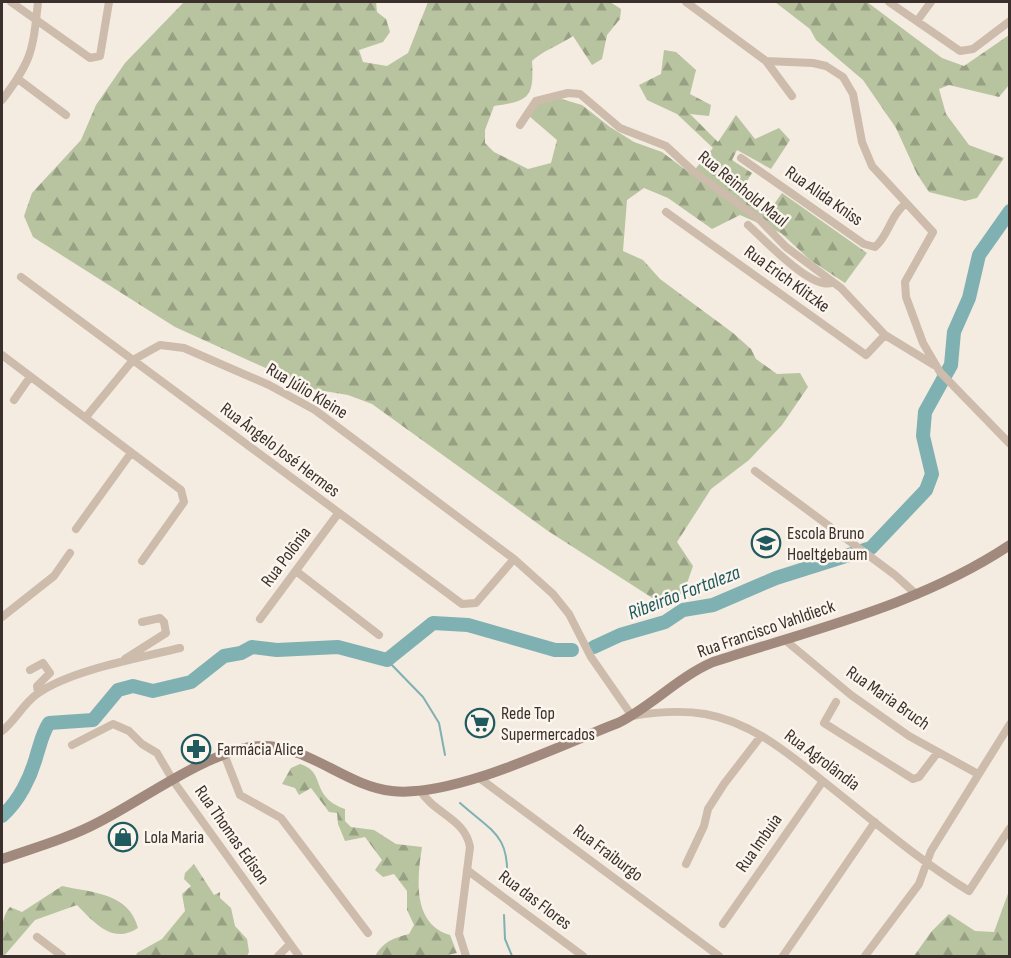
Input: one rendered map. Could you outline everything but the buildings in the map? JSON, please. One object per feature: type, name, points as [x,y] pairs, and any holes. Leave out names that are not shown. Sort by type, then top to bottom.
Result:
[{"type":"main road","name":"Rua Francisco Vahldieck","points":[[2,860],[97,824],[224,754],[252,747],[277,749],[314,759],[376,788],[392,791],[420,790],[478,777],[632,716],[697,669],[916,595],[967,572],[1010,545]]},
{"type":"street","points":[[11,2],[90,58],[100,56],[108,2]]},
{"type":"street","points":[[2,100],[18,79],[31,55],[38,2]]},
{"type":"street","points":[[686,2],[766,61],[792,96]]},
{"type":"street","points":[[889,2],[960,51],[966,52],[1010,21]]},
{"type":"street","points":[[917,21],[931,2]]},
{"type":"street","points":[[766,61],[813,63],[826,66],[843,77],[853,94],[862,142],[872,166],[933,232],[911,270],[905,290],[923,343],[938,369],[1010,444]]},
{"type":"street","points":[[18,79],[66,116]]},
{"type":"street","name":"Rua Reinhold Maul","points":[[520,125],[536,101],[568,93],[580,94],[620,128],[666,146],[694,172],[758,218],[786,247],[841,288],[885,335],[938,369]]},
{"type":"street","name":"Rua Alida Kniss","points":[[741,158],[864,244],[875,247],[880,242],[895,212],[905,204]]},
{"type":"street","name":"Rua Erich Klitzke","points":[[666,212],[866,356],[885,335]]},
{"type":"street","points":[[748,225],[801,271],[823,284],[832,283]]},
{"type":"street","name":"Rua Ângelo José Hermes","points":[[21,277],[337,515],[462,604],[476,603],[514,559]]},
{"type":"street","name":"Rua Júlio Kleine","points":[[86,417],[133,360],[153,348],[173,345],[269,385],[315,410],[514,559],[561,603],[586,650],[632,716]]},
{"type":"street","points":[[2,355],[185,495],[184,502],[142,561]]},
{"type":"street","points":[[14,400],[30,376]]},
{"type":"street","points":[[76,529],[131,453]]},
{"type":"street","points":[[755,471],[871,557],[916,595]]},
{"type":"street","name":"Rua Polônia","points":[[260,619],[337,515]]},
{"type":"street","points":[[2,617],[54,576],[70,553]]},
{"type":"street","points":[[296,571],[380,635]]},
{"type":"street","points":[[120,663],[166,633],[166,627],[160,618],[142,622]]},
{"type":"street","name":"Rua Maria Bruch","points":[[785,640],[851,695],[909,736],[978,774]]},
{"type":"street","points":[[2,731],[38,693],[52,684],[120,663],[180,648]]},
{"type":"street","points":[[30,670],[40,663],[48,668],[49,675],[37,686],[38,693]]},
{"type":"street","points":[[836,702],[824,723],[913,779],[921,775],[938,752]]},
{"type":"street","name":"Rua Agrolândia","points":[[632,716],[675,712],[706,714],[761,736],[780,746],[927,863],[969,891],[1010,828]]},
{"type":"street","name":"Rua Thomas Edison","points":[[72,746],[113,724],[120,726],[157,753],[174,782],[299,957]]},
{"type":"street","points":[[865,957],[918,884],[931,850],[1010,724]]},
{"type":"street","points":[[686,864],[704,826],[708,808],[723,784],[761,736]]},
{"type":"street","points":[[224,754],[240,795],[281,818],[368,933]]},
{"type":"street","name":"Rua Fraiburgo","points":[[478,777],[719,957]]},
{"type":"street","name":"Rua Imbuia","points":[[723,924],[823,781]]},
{"type":"street","points":[[420,790],[425,798],[462,827],[468,836],[470,848],[459,934],[466,957]]},
{"type":"street","points":[[783,957],[875,822]]},
{"type":"street","name":"Rua das Flores","points":[[467,870],[583,957]]},
{"type":"street","points":[[37,937],[63,957]]},
{"type":"street","points":[[278,957],[290,944]]},
{"type":"green space","points":[[184,2],[376,2],[377,12],[386,19],[390,32],[383,42],[359,50],[363,62],[387,66],[408,53],[428,2],[610,2],[621,9],[620,19],[607,35],[602,59],[592,65],[573,36],[536,57],[532,61],[532,83],[527,95],[515,102],[494,106],[485,130],[485,143],[494,152],[528,169],[551,163],[557,140],[529,116],[535,105],[558,98],[582,105],[610,127],[634,142],[662,152],[691,174],[713,148],[677,114],[647,100],[639,85],[661,74],[664,50],[676,52],[696,70],[690,94],[711,105],[709,116],[690,114],[718,142],[736,115],[755,139],[779,128],[790,140],[771,169],[737,150],[732,160],[752,173],[740,192],[770,210],[782,193],[867,253],[845,283],[810,260],[781,233],[740,215],[712,229],[668,198],[644,188],[627,200],[623,251],[643,260],[660,279],[733,333],[751,349],[756,359],[777,374],[800,373],[808,387],[782,425],[749,460],[711,489],[677,542],[693,566],[685,589],[668,608],[548,531],[372,404],[348,395],[312,389],[175,327],[33,237],[24,216],[32,193],[81,140],[96,105],[125,63]]},
{"type":"green space","points":[[775,2],[867,2],[942,58],[964,66],[1009,35],[1009,85],[999,97],[949,85],[939,89],[946,114],[969,145],[1004,158],[977,198],[965,201],[929,192],[917,174],[896,128],[863,80],[816,40],[810,29]]},
{"type":"green space","points":[[300,764],[308,768],[317,778],[327,798],[345,809],[345,821],[351,827],[374,830],[396,844],[422,847],[419,886],[423,910],[429,921],[450,935],[457,953],[443,956],[375,956],[389,941],[409,934],[414,925],[407,910],[407,891],[394,874],[383,877],[375,870],[382,860],[365,837],[345,841],[338,824],[337,813],[329,812],[311,788],[299,795],[295,788],[282,784],[291,768]]},
{"type":"green space","points":[[194,864],[214,895],[220,892],[220,898],[231,908],[235,926],[247,939],[249,952],[247,956],[136,956],[137,953],[162,939],[185,911],[182,894],[191,886],[184,879],[185,873]]},
{"type":"green space","points":[[62,886],[109,896],[127,908],[138,928],[129,933],[112,933],[97,924],[77,905],[35,920],[2,956],[3,923],[10,907],[22,912]]},
{"type":"green space","points":[[1009,891],[1009,956],[914,956],[931,932],[949,914],[975,931],[994,932]]},
{"type":"waterway","name":"Ribeirão Fortaleza","points":[[594,647],[620,635],[665,622],[683,610],[713,605],[776,578],[871,548],[926,490],[932,474],[923,436],[925,412],[951,365],[954,332],[969,298],[979,255],[1010,211]]},
{"type":"waterway","name":"Ribeirão Fortaleza","points":[[2,816],[24,788],[49,723],[93,720],[118,690],[133,686],[153,691],[191,682],[224,656],[241,653],[252,647],[277,650],[338,647],[387,660],[433,623],[468,625],[555,650],[572,650]]},
{"type":"waterway","points":[[387,660],[423,697],[439,723],[445,755]]},
{"type":"waterway","points":[[460,803],[497,836],[506,855],[507,884]]},
{"type":"waterway","points":[[504,915],[505,939],[512,956]]},
{"type":"place","name":"Escola Bruno Hoeltgebaum","points":[[766,543]]},
{"type":"place","name":"Rede Top Supermercados","points":[[480,723]]},
{"type":"place","name":"Farmácia Alice","points":[[196,749]]},
{"type":"place","name":"Lola Maria","points":[[123,837]]}]
